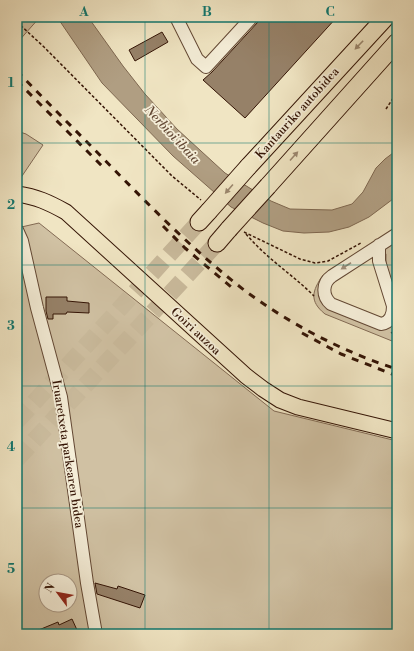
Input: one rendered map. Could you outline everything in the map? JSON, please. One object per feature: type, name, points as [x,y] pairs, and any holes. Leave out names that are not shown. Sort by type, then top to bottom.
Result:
[{"type":"highway","name":"Kantauriko autobidea","points":[[204,212],[248,167],[386,17]]},
{"type":"highway","points":[[217,243],[234,229],[268,186],[397,42]]},
{"type":"main road","name":"Goiri auzoa","points":[[17,194],[47,201],[66,212],[246,376],[280,400],[298,407],[397,431]]},
{"type":"street","points":[[176,17],[197,59],[206,67],[252,17]]},
{"type":"street","name":"Iruaretxeta parkearen bidea","points":[[17,230],[22,241],[37,308],[61,397],[87,582],[96,634]]},
{"type":"street","points":[[379,245],[379,261],[393,306],[393,312],[389,321],[381,324],[331,304],[327,300],[324,289],[328,278],[379,245],[396,239]]},
{"type":"path","points":[[17,22],[44,47],[172,176],[204,212]]},
{"type":"path","points":[[386,109],[397,92]]},
{"type":"path","points":[[234,229],[315,263],[328,261],[362,243]]},
{"type":"path","points":[[394,275],[396,239]]},
{"type":"shaded area","points":[[17,17],[40,17],[17,43]]},
{"type":"shaded area","points":[[17,131],[26,134],[43,145],[20,179],[17,179]]},
{"type":"shaded area","points":[[39,223],[274,411],[397,441],[397,634],[17,634],[17,228]]},
{"type":"shaded area","points":[[397,238],[397,305],[386,270],[386,254],[381,248]]},
{"type":"shaded area","points":[[323,275],[326,277],[322,296],[376,325],[397,317],[397,343],[325,314],[316,305],[314,300],[316,286]]},
{"type":"water","name":"Nerbioi ibaia","points":[[57,17],[88,17],[145,94],[177,129],[225,173],[271,201],[290,209],[332,210],[352,204],[363,192],[376,168],[397,150],[397,196],[369,217],[349,227],[329,232],[304,233],[283,231],[231,207],[173,156],[102,83]]},
{"type":"building","points":[[260,17],[337,17],[245,118],[203,80],[258,22]]},
{"type":"building","points":[[162,32],[168,42],[135,61],[129,50]]},
{"type":"building","points":[[46,297],[67,297],[67,301],[89,303],[89,313],[67,312],[66,314],[53,314],[53,319],[48,319],[46,311]]},
{"type":"building","points":[[95,583],[117,589],[118,586],[145,595],[140,608],[97,594]]},
{"type":"building","points":[[72,619],[77,630],[68,634],[29,634],[58,622],[59,625]]},
{"type":"tunnel","points":[[17,421],[199,222]]},
{"type":"tunnel","points":[[17,459],[217,243]]},
{"type":"railway","points":[[17,71],[167,222],[224,274],[244,290],[279,314],[337,346],[357,355],[397,369]]},
{"type":"railway","points":[[17,81],[102,166]]},
{"type":"railway","points":[[163,226],[185,248],[236,291]]},
{"type":"railway","points":[[302,333],[341,354],[397,376]]}]
